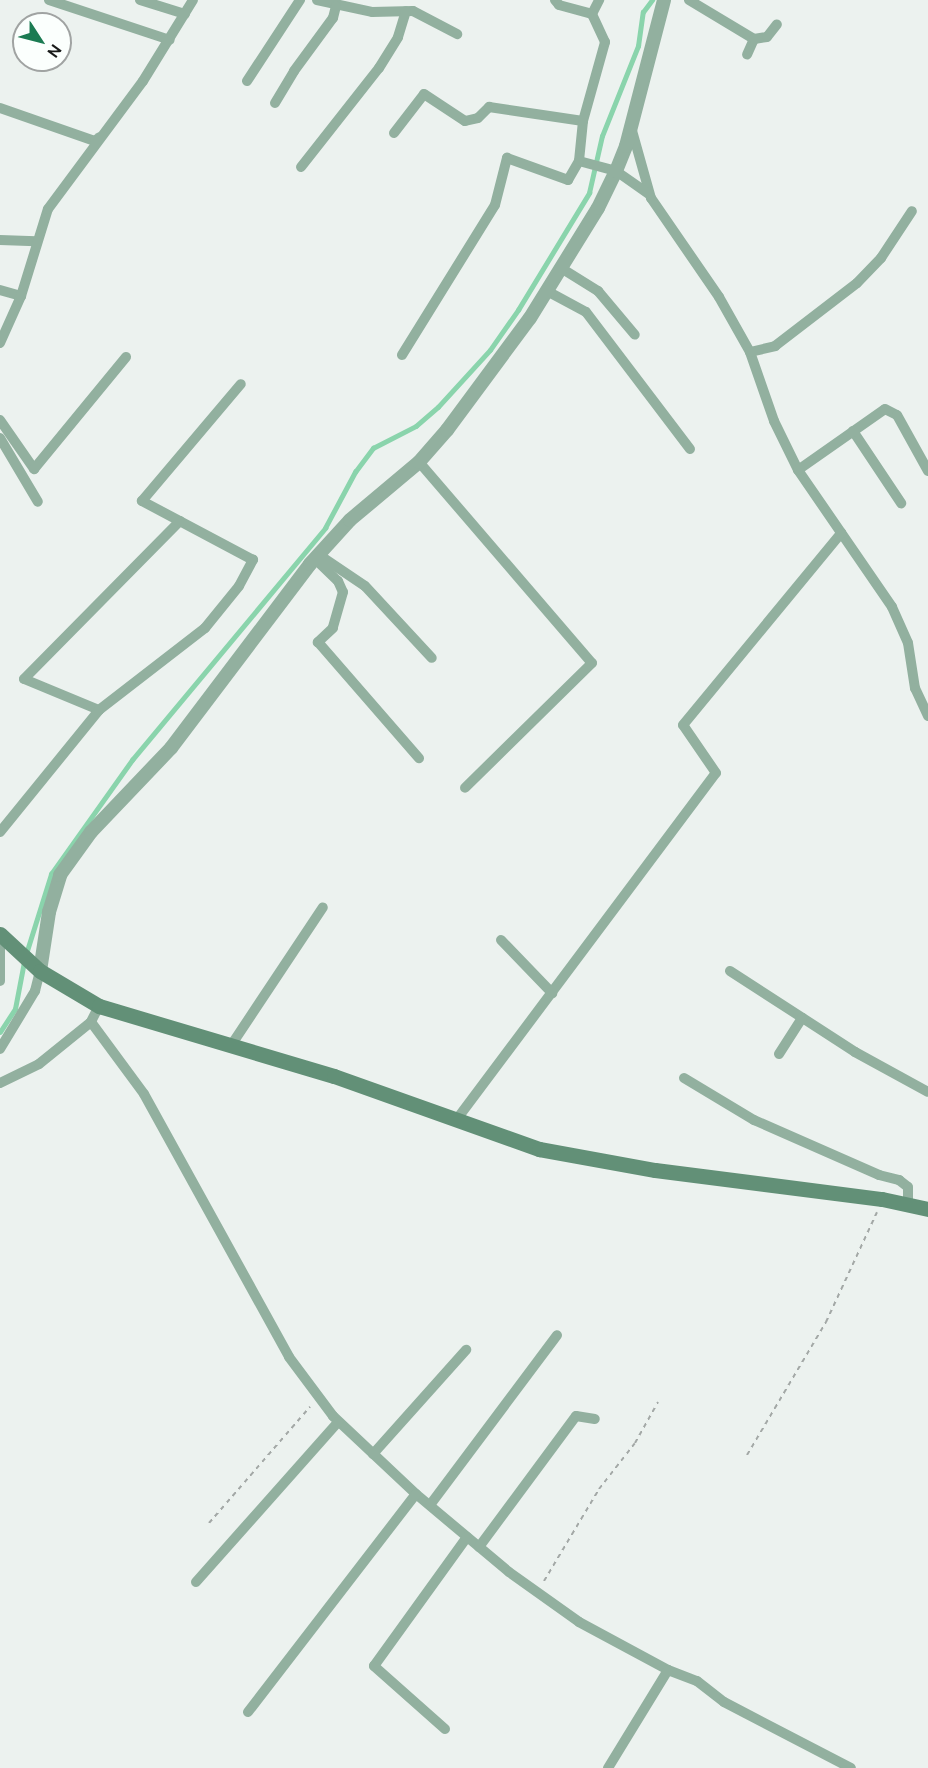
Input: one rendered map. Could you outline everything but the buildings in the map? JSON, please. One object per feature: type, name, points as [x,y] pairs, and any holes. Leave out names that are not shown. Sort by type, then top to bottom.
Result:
[{"type":"main road","points":[[0,934],[40,971],[99,1006],[232,1044],[566,1156],[882,1199],[928,1209]]},
{"type":"street","points":[[49,0],[170,40]]},
{"type":"street","points":[[140,0],[185,14]]},
{"type":"street","points":[[0,343],[21,296],[36,241],[48,209],[170,40],[194,0]]},
{"type":"street","points":[[247,81],[300,0]]},
{"type":"street","points":[[317,0],[336,6],[372,12],[406,11],[435,21],[457,34]]},
{"type":"street","points":[[402,355],[495,205],[507,158],[568,180],[582,162],[584,121],[605,42],[591,14],[559,5],[555,0]]},
{"type":"street","points":[[591,14],[599,0]]},
{"type":"street","points":[[0,1049],[35,991],[49,912],[60,875],[92,832],[171,748],[278,602],[317,557],[350,520],[419,462],[475,393],[547,291],[561,268],[631,127],[664,0]]},
{"type":"street","points":[[689,0],[754,39],[767,37],[777,24]]},
{"type":"street","points":[[276,103],[294,71],[333,18],[336,6]]},
{"type":"street","points":[[301,167],[379,69],[398,37],[406,11]]},
{"type":"street","points":[[747,55],[754,39]]},
{"type":"street","points":[[394,132],[424,94],[465,121],[478,118],[489,106],[584,121]]},
{"type":"street","points":[[0,108],[94,141],[100,137]]},
{"type":"street","points":[[631,127],[650,195],[719,297],[750,352],[774,421],[798,470],[892,607],[908,643],[915,688],[928,716]]},
{"type":"street","points":[[582,162],[611,169],[650,195]]},
{"type":"street","points":[[750,352],[775,346],[857,283],[881,258],[912,211]]},
{"type":"street","points":[[0,240],[36,241]]},
{"type":"street","points":[[561,268],[598,291],[635,335]]},
{"type":"street","points":[[0,290],[21,296]]},
{"type":"street","points":[[547,291],[586,312],[690,449]]},
{"type":"street","points":[[0,420],[34,469],[126,357]]},
{"type":"street","points":[[0,832],[99,710],[205,628],[239,586],[253,560],[142,501],[241,384]]},
{"type":"street","points":[[798,470],[885,409],[890,409],[897,415],[928,471]]},
{"type":"street","points":[[853,431],[901,503]]},
{"type":"street","points":[[0,438],[38,502]]},
{"type":"street","points":[[419,462],[592,663],[465,788]]},
{"type":"street","points":[[99,710],[24,679],[180,521]]},
{"type":"street","points":[[457,1119],[716,773],[684,725],[841,533]]},
{"type":"street","points":[[317,557],[365,586],[432,658]]},
{"type":"street","points":[[317,557],[338,580],[343,592],[333,628],[318,642],[419,758]]},
{"type":"street","points":[[232,1044],[323,907]]},
{"type":"street","points":[[0,934],[0,981]]},
{"type":"street","points":[[501,940],[552,993]]},
{"type":"street","points":[[730,971],[802,1018],[928,1092]]},
{"type":"street","points":[[0,1083],[39,1064],[91,1023],[99,1006]]},
{"type":"street","points":[[779,1054],[802,1018]]},
{"type":"street","points":[[91,1023],[144,1094],[289,1357],[338,1422],[416,1494],[479,1547],[538,1589],[579,1622],[668,1670],[697,1681],[724,1702],[851,1768]]},
{"type":"street","points":[[684,1078],[754,1120],[879,1175],[899,1180],[908,1187],[908,1204]]},
{"type":"street","points":[[430,1505],[557,1335]]},
{"type":"street","points":[[373,1454],[466,1350]]},
{"type":"street","points":[[479,1547],[576,1416],[595,1419]]},
{"type":"street","points":[[196,1582],[338,1422]]},
{"type":"street","points":[[248,1712],[416,1494]]},
{"type":"street","points":[[445,1729],[374,1666],[467,1537]]},
{"type":"street","points":[[608,1768],[668,1670]]},
{"type":"path","points":[[747,1455],[826,1322],[882,1199]]},
{"type":"path","points":[[210,1523],[318,1398]]},
{"type":"path","points":[[538,1589],[658,1402]]},
{"type":"waterway","points":[[26,954],[51,874],[132,760],[325,528],[355,472],[373,448],[416,426],[438,407],[490,350],[518,310],[589,193],[602,136],[638,46],[643,12],[652,0]]},
{"type":"waterway","points":[[0,1032],[15,1009],[24,962]]}]
